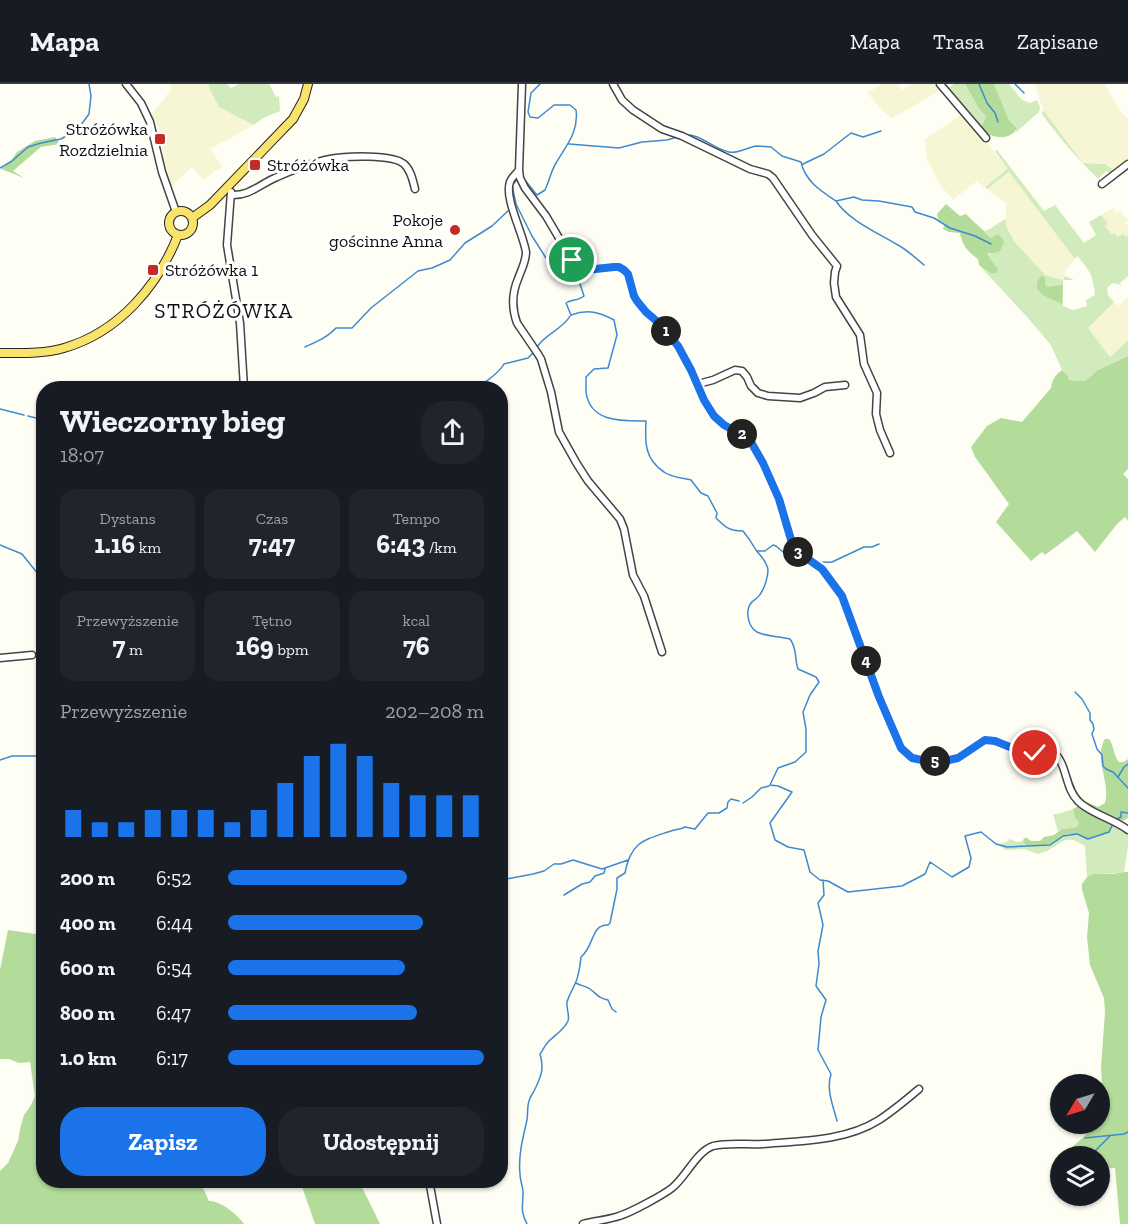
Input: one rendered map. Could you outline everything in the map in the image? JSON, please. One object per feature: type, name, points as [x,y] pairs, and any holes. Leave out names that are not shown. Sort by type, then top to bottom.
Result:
[{"type":"main road","points":[[192,218],[229,191],[293,119],[304,99],[308,84]]},
{"type":"main road","points":[[176,212],[185,212],[192,218],[192,227],[186,234],[178,235],[173,232],[169,224],[172,215],[176,212]]},
{"type":"main road","points":[[0,352],[41,352],[63,349],[111,325],[123,317],[142,296],[166,262],[178,235]]},
{"type":"street","points":[[126,84],[141,103],[150,122],[162,172],[176,212]]},
{"type":"street","points":[[522,84],[519,170],[525,188],[546,216],[568,255],[577,266],[586,270],[619,267],[628,274],[637,301],[673,339],[714,416],[751,442],[779,499],[795,549],[822,569],[842,596],[879,697],[905,753],[912,758],[945,761],[958,758],[985,740],[995,741],[1020,751],[1035,753],[1052,751],[1058,755],[1078,801],[1128,830]]},
{"type":"street","points":[[614,84],[622,100],[662,129],[773,178],[812,235],[837,266],[834,272],[836,297],[860,335],[864,364],[877,393],[876,414],[880,430],[890,453]]},
{"type":"street","points":[[940,84],[986,138]]},
{"type":"street","points":[[244,381],[240,324],[227,245],[229,191],[246,194],[278,176],[328,159],[343,157],[383,158],[400,161],[411,175],[415,189]]},
{"type":"street","points":[[1102,184],[1128,164]]},
{"type":"street","points":[[519,170],[513,176],[509,190],[510,201],[525,246],[526,259],[516,282],[513,305],[517,323],[536,350],[544,368],[559,432],[588,481],[620,519],[633,575],[644,596],[662,652]]},
{"type":"street","points":[[698,384],[735,370],[742,371],[758,393],[768,396],[800,398],[825,387],[845,385]]},
{"type":"street","points":[[0,658],[32,655]]},
{"type":"street","points":[[583,1224],[622,1216],[667,1192],[682,1178],[701,1154],[711,1147],[725,1144],[780,1143],[846,1134],[880,1120],[919,1089]]},
{"type":"street","points":[[430,1188],[437,1224]]},
{"type":"green space","points":[[170,84],[210,84],[208,86],[219,107],[254,125],[210,149],[223,167],[203,180],[192,167],[171,187],[163,158],[160,130],[151,113],[172,89]]},
{"type":"green space","points":[[227,84],[231,88],[239,84],[269,84],[276,97],[279,96],[280,111],[263,118],[254,125],[219,107],[208,86]]},
{"type":"green space","points":[[882,84],[898,84],[902,90],[911,84],[937,84],[941,87],[929,97],[892,118],[867,93]]},
{"type":"green space","points":[[954,84],[965,84],[986,117],[980,129],[946,90]]},
{"type":"green space","points":[[965,84],[994,84],[1009,120],[1017,128],[1014,132],[1000,137],[989,135],[980,129],[986,117]]},
{"type":"green space","points":[[994,84],[1009,84],[1022,100],[1030,103],[1037,100],[1040,107],[1039,112],[1015,133],[1017,128],[1009,120]]},
{"type":"green space","points":[[1035,84],[1105,84],[1119,109],[1128,119],[1128,162],[1116,172],[1097,163],[1083,163],[1043,110]]},
{"type":"green space","points":[[1043,110],[1083,163],[1105,164],[1116,172],[1110,177],[1109,172],[1106,171],[1099,178],[1101,182],[1077,157],[1056,132],[1042,114]]},
{"type":"green space","points":[[964,115],[1007,168],[983,188],[977,181],[953,200],[941,186],[927,160],[925,139]]},
{"type":"green space","points":[[55,137],[60,144],[41,147],[13,171],[24,178],[1,169],[17,152],[35,141]]},
{"type":"green space","points":[[997,150],[1044,211],[1055,205],[1084,243],[1096,235],[1089,222],[1101,215],[1112,235],[1114,233],[1118,237],[1123,234],[1128,236],[1128,276],[1120,283],[1121,285],[1113,283],[1107,288],[1108,295],[1114,302],[1088,328],[1110,357],[1128,340],[1128,356],[1098,370],[1085,381],[1068,380],[1069,377],[1062,370],[1051,345],[979,265],[990,273],[998,269],[989,257],[991,238],[985,231],[1006,219],[1006,226],[1014,241],[1045,275],[1063,280],[1063,306],[1073,310],[1087,306],[1086,300],[1095,295],[1092,278],[1085,265],[1077,256],[1075,259],[1009,172],[987,189],[985,187],[1007,168],[995,151]]},
{"type":"green space","points":[[1009,171],[1075,259],[1066,271],[1063,280],[1045,275],[1014,241],[1006,226],[1006,203],[987,189]]},
{"type":"green space","points":[[946,204],[960,216],[966,214],[991,238],[998,234],[1002,238],[1004,243],[1000,251],[988,253],[998,269],[996,273],[990,273],[979,265],[978,259],[964,245],[960,233],[943,229],[945,224],[938,219],[937,214]]},
{"type":"green space","points":[[1113,208],[1117,213],[1120,211],[1128,220],[1126,224],[1128,236],[1126,237],[1112,235],[1105,226],[1107,224],[1101,215]]},
{"type":"green space","points":[[1041,276],[1045,277],[1047,287],[1063,285],[1062,304],[1046,297],[1038,290],[1037,282]]},
{"type":"green space","points":[[1128,297],[1128,340],[1110,357],[1088,328],[1114,302],[1118,306]]},
{"type":"green space","points":[[1128,356],[1128,469],[1123,474],[1128,479],[1128,521],[1125,517],[1117,524],[1095,552],[1077,531],[1045,555],[1042,552],[1031,561],[996,522],[1009,504],[975,457],[971,447],[987,426],[1001,418],[1022,422],[1051,388],[1054,378],[1062,370],[1069,377],[1068,380],[1085,381],[1098,370]]},
{"type":"green space","points":[[1105,739],[1111,741],[1119,762],[1128,759],[1128,818],[1121,822],[1083,803],[1076,795],[1078,794],[1085,801],[1098,807],[1105,803],[1106,787],[1101,754]]},
{"type":"green space","points":[[1078,806],[1115,823],[1109,833],[1086,840],[1079,835],[1067,834],[1058,841],[1041,846],[1026,845],[1023,841],[1027,838],[1031,841],[1040,841],[1062,829],[1077,827],[1079,822],[1075,818],[1073,809]]},
{"type":"green space","points":[[1073,809],[1075,818],[1079,822],[1077,827],[1062,829],[1058,832],[1053,814]]},
{"type":"green space","points":[[1115,823],[1128,832],[1124,872],[1119,873],[1087,877],[1085,846],[1074,840],[1065,840],[1038,854],[1024,849],[1006,850],[992,841],[999,844],[1009,839],[1017,842],[1023,841],[1026,845],[1041,846],[1071,835],[1086,840],[1109,833]]},
{"type":"green space","points":[[1128,872],[1128,1224],[1120,1224],[1115,1168],[1110,1168],[1110,1146],[1073,1146],[1087,1134],[1110,1134],[1110,1074],[1101,1074],[1101,1068],[1104,998],[1090,965],[1087,937],[1089,913],[1082,884],[1087,877],[1094,874]]},
{"type":"green space","points":[[8,930],[36,934],[36,1188],[203,1188],[209,1201],[228,1209],[244,1224],[0,1224],[0,1171],[8,1163],[18,1141],[24,1115],[35,1096],[30,1062],[19,1063],[9,1059],[0,1059],[0,970]]},
{"type":"green space","points":[[302,1188],[362,1188],[380,1224],[315,1224]]},
{"type":"waterway","points":[[0,168],[28,147],[61,139],[78,129],[89,114],[91,96],[89,84]]},
{"type":"waterway","points":[[524,179],[537,195],[545,190],[554,166],[576,125],[576,110],[570,105],[554,105],[538,118],[530,117],[528,112],[531,93],[540,84]]},
{"type":"waterway","points":[[979,84],[998,122]]},
{"type":"waterway","points":[[1015,84],[1024,93]]},
{"type":"waterway","points":[[803,164],[824,154],[851,133],[863,137],[881,131]]},
{"type":"waterway","points":[[684,135],[696,136],[729,152],[757,146],[771,147],[782,156],[801,162],[810,180],[836,201],[854,197],[912,207],[915,212],[934,218],[950,228],[991,244]]},
{"type":"waterway","points":[[569,144],[619,148],[677,137]]},
{"type":"waterway","points":[[517,180],[512,185],[516,204],[532,236],[546,258],[565,273],[577,275],[584,296],[566,303],[571,315],[593,312],[614,320],[617,335],[608,368],[594,369],[586,377],[589,402],[594,410],[609,418],[646,421],[647,449],[657,467],[670,475],[691,480],[701,493],[708,496],[719,521],[731,529],[743,531],[768,570],[762,591],[749,606],[751,626],[761,634],[790,639],[794,647],[798,669],[816,677],[819,682],[810,695],[803,712],[806,752],[795,762],[778,768],[770,785],[792,792],[770,823],[775,840],[788,847],[804,850],[810,872],[820,880],[828,881],[848,892],[902,886],[925,874],[930,862],[952,877],[969,867],[971,858],[965,836],[981,832],[996,844],[1007,847],[1050,845],[1063,836],[1077,834],[1088,839],[1109,832],[1113,824]]},
{"type":"waterway","points":[[836,201],[856,220],[901,247],[924,265]]},
{"type":"waterway","points":[[305,347],[326,337],[336,328],[352,328],[371,308],[418,271],[450,260],[465,243],[492,226],[511,208]]},
{"type":"waterway","points":[[537,347],[570,316]]},
{"type":"waterway","points":[[486,381],[504,364],[528,358],[535,351]]},
{"type":"waterway","points":[[0,409],[24,415]]},
{"type":"waterway","points":[[28,416],[36,418]]},
{"type":"waterway","points":[[819,563],[832,562],[864,547],[879,544]]},
{"type":"waterway","points":[[0,545],[22,554],[36,572]]},
{"type":"waterway","points":[[757,551],[765,551],[773,545],[789,557],[795,557]]},
{"type":"waterway","points":[[1075,692],[1090,713],[1094,729],[1092,734],[1097,749],[1102,755],[1103,766],[1113,772],[1128,788]]},
{"type":"waterway","points":[[0,760],[12,756],[36,756]]},
{"type":"waterway","points":[[1118,777],[1128,764]]},
{"type":"waterway","points":[[743,803],[761,788],[769,786]]},
{"type":"waterway","points":[[527,1224],[523,1212],[520,1160],[528,1103],[541,1074],[540,1054],[568,1021],[567,1002],[577,978],[581,957],[598,928],[610,923],[617,878],[625,873],[631,854],[640,843],[673,830],[685,827],[695,829],[708,813],[719,813],[727,808],[731,799],[739,801]]},
{"type":"waterway","points":[[1117,819],[1121,817],[1121,812],[1128,813]]},
{"type":"waterway","points":[[508,879],[544,871],[554,864],[573,860],[602,869],[628,860]]},
{"type":"waterway","points":[[564,895],[590,882],[595,876],[604,873],[605,869]]},
{"type":"waterway","points":[[823,880],[824,895],[818,903],[823,925],[818,951],[816,986],[826,1000],[821,1017],[818,1050],[831,1074],[830,1092],[837,1121]]},
{"type":"waterway","points":[[576,983],[608,1000],[616,1012]]},
{"type":"waterway","points":[[1085,1138],[1128,1132]]},
{"type":"waterway","points":[[1100,1146],[1110,1136]]},
{"type":"place","name":"Stróżówka Rozdzielnia","points":[[160,139]]},
{"type":"place","name":"Stróżówka","points":[[255,165]]},
{"type":"place","name":"Pokoje gościnne Anna","points":[[455,230]]},
{"type":"place","name":"Stróżówka 1","points":[[153,270]]},
{"type":"district","name":"STRÓŻÓWKA","points":[[224,310]]},
{"type":"route","points":[[572,260],[577,266],[586,270],[619,267],[628,274],[634,296],[641,307],[660,324],[678,346],[709,411],[719,422],[751,442],[779,499],[792,543],[798,552],[822,569],[842,596],[879,697],[905,753],[912,758],[945,761],[958,758],[985,740],[995,741],[1020,751],[1035,753]]}]
